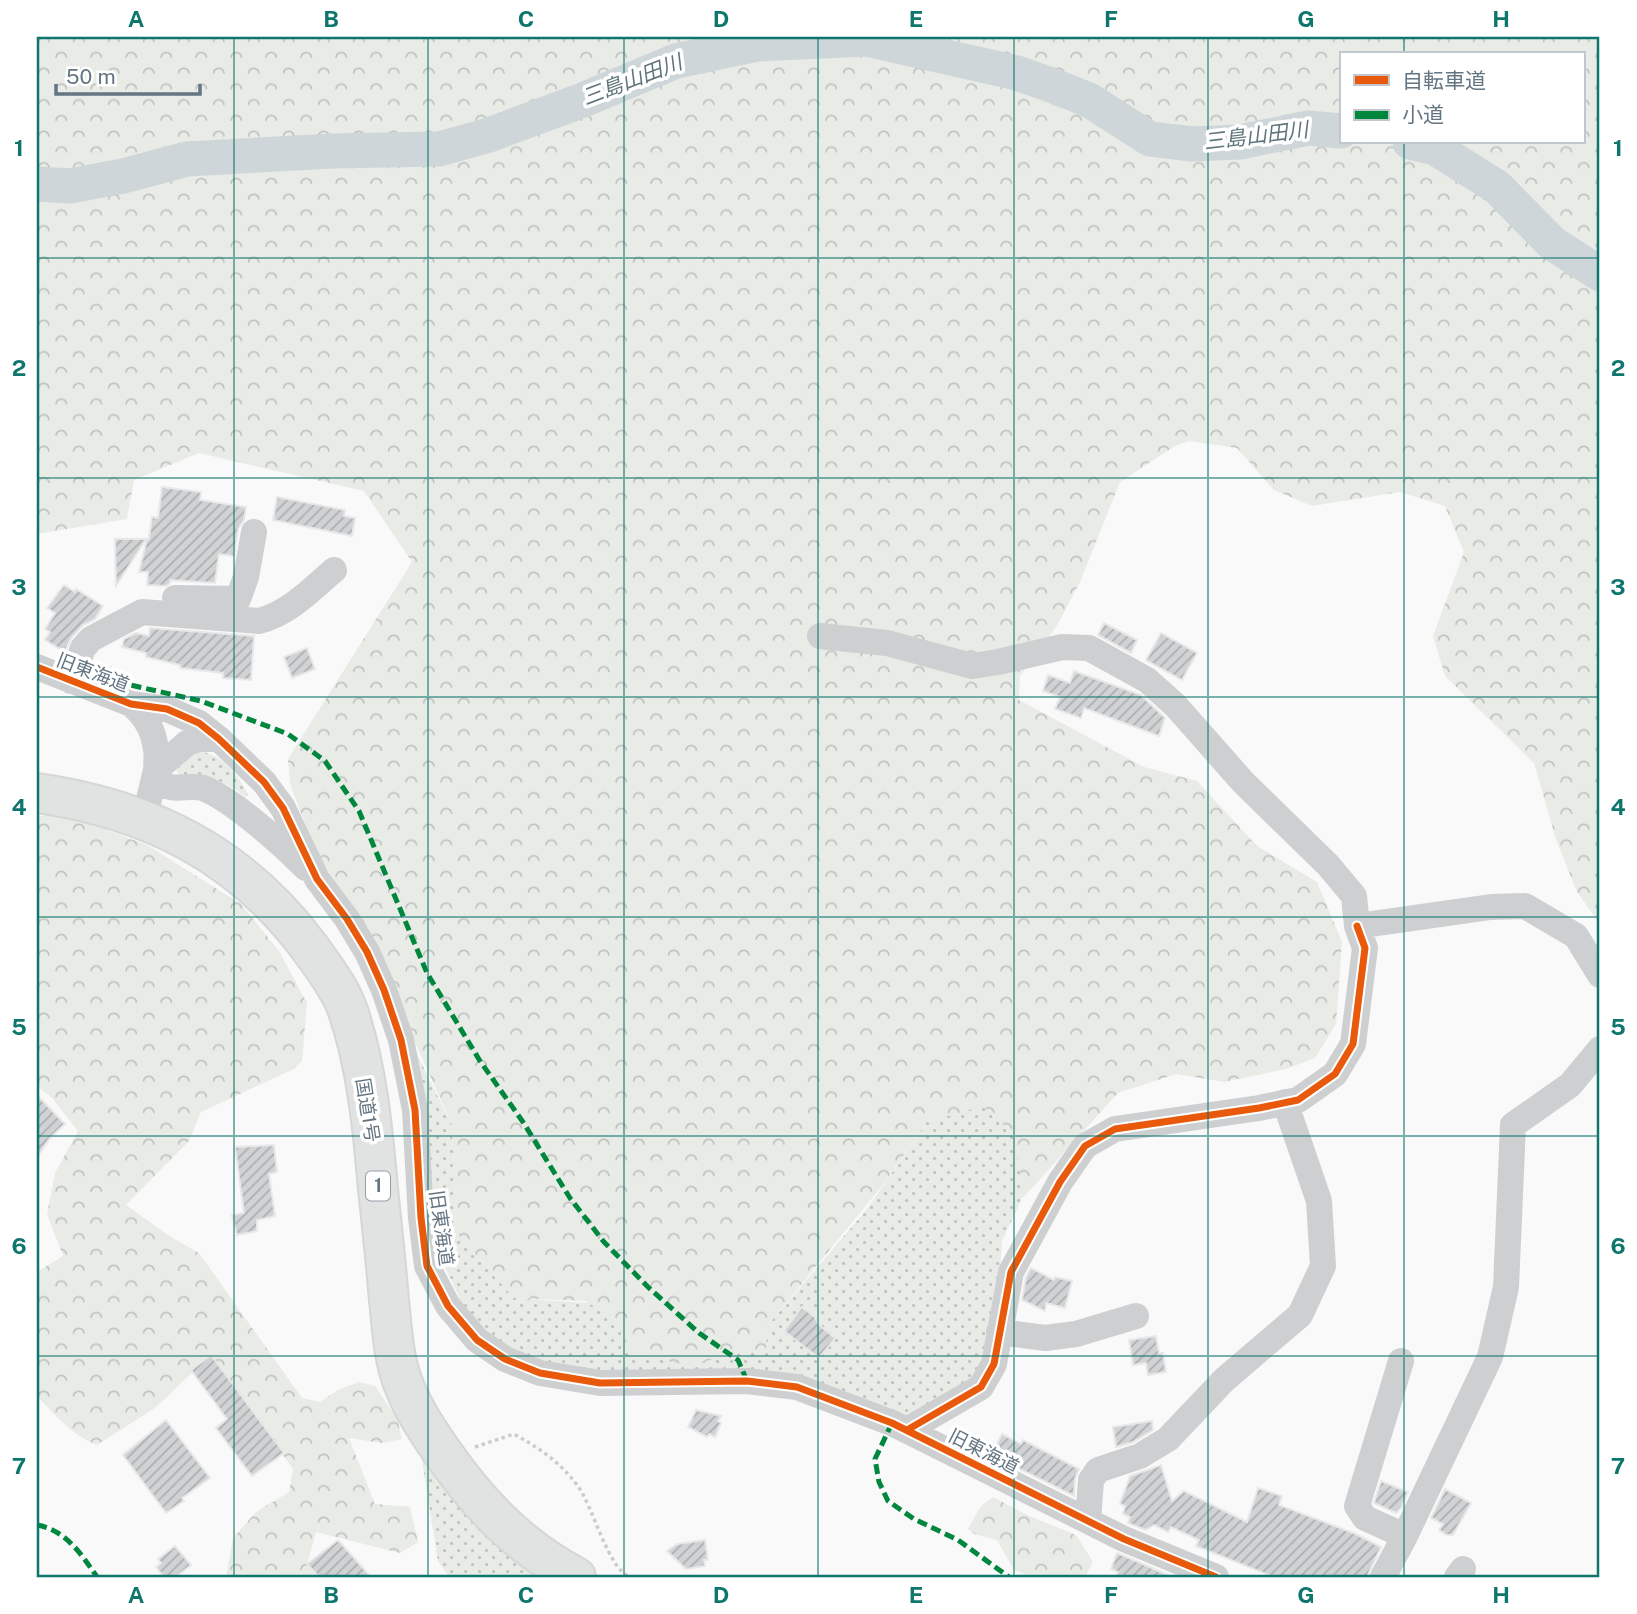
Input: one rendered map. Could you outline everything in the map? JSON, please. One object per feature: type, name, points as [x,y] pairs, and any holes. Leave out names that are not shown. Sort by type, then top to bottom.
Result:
[{"type":"highway","name":"国道1号","points":[[37,793],[72,798],[155,793],[191,841],[218,857],[245,879],[295,928],[330,975],[348,1009],[357,1044],[373,1136],[392,1332],[402,1381],[424,1426],[476,1498],[505,1529],[542,1558],[576,1577]]},
{"type":"street","points":[[142,612],[145,603],[153,598],[238,599],[246,576],[254,532]]},
{"type":"street","points":[[71,681],[83,648],[91,639],[142,612],[259,621],[288,609],[334,569]]},
{"type":"street","points":[[820,636],[887,643],[972,666],[1062,647],[1089,648],[1147,680],[1175,705],[1243,782],[1328,865],[1354,896],[1357,926],[1365,948],[1353,1044],[1335,1074],[1298,1100],[1115,1129],[1086,1146],[1060,1182],[1011,1272],[994,1364],[981,1387],[907,1430]]},
{"type":"street","name":"旧東海道","points":[[37,667],[131,704],[167,709],[199,723],[264,782],[283,808],[317,879],[347,919],[367,952],[389,1003],[401,1040],[415,1110],[421,1218],[427,1266],[448,1306],[477,1340],[505,1359],[540,1373],[600,1383],[747,1381],[797,1387],[907,1430],[1124,1539],[1216,1577]]},
{"type":"street","points":[[131,704],[142,713],[150,726],[157,752],[155,793]]},
{"type":"street","points":[[155,793],[187,743],[198,739],[219,739]]},
{"type":"street","points":[[244,815],[256,814],[262,809],[266,794],[264,782]]},
{"type":"street","points":[[155,793],[202,788],[244,815],[289,851],[317,879]]},
{"type":"street","points":[[1357,926],[1491,907],[1525,906],[1576,936],[1600,975]]},
{"type":"street","points":[[1383,1577],[1490,1357],[1506,1287],[1513,1125],[1570,1085],[1600,1049]]},
{"type":"street","points":[[1088,1521],[1091,1480],[1098,1470],[1140,1456],[1168,1439],[1224,1380],[1300,1315],[1323,1266],[1319,1201],[1285,1102]]},
{"type":"street","points":[[999,1332],[1045,1338],[1076,1334],[1136,1316]]},
{"type":"street","points":[[1401,1361],[1357,1506],[1365,1518],[1405,1536]]},
{"type":"green space","points":[[37,37],[1600,37],[1600,924],[1577,892],[1556,839],[1534,763],[1445,676],[1433,636],[1464,552],[1445,506],[1400,492],[1312,506],[1274,490],[1237,448],[1189,441],[1175,446],[1120,482],[1080,582],[1056,627],[1020,676],[1019,700],[1144,767],[1197,781],[1257,846],[1317,882],[1342,942],[1336,1024],[1315,1058],[1286,1069],[1224,1082],[1176,1074],[1118,1093],[1023,1198],[1014,1135],[983,1106],[927,1122],[882,1186],[768,1325],[766,1348],[687,1365],[633,1354],[616,1320],[585,1301],[514,1298],[456,1232],[452,1125],[381,966],[312,842],[290,784],[288,759],[412,562],[364,491],[199,453],[134,480],[127,519],[37,534]]},
{"type":"green space","points":[[196,751],[213,755],[227,765],[248,795],[245,797],[230,786],[215,780],[181,777],[176,770]]},
{"type":"green space","points":[[37,816],[70,816],[147,845],[241,904],[279,951],[307,1003],[302,1061],[294,1069],[201,1112],[189,1141],[126,1205],[199,1253],[302,1398],[320,1402],[338,1390],[359,1382],[375,1386],[397,1418],[402,1439],[382,1443],[349,1438],[375,1504],[410,1507],[418,1542],[400,1553],[316,1532],[307,1564],[317,1577],[226,1577],[233,1538],[256,1512],[289,1492],[293,1469],[211,1355],[155,1408],[97,1445],[72,1431],[37,1396],[37,1272],[63,1256],[47,1214],[55,1173],[78,1131],[51,1097],[37,1086]]},
{"type":"green space","points":[[402,1024],[452,1125],[456,1232],[514,1298],[589,1303],[616,1320],[768,1325],[867,1209],[927,1122],[983,1105],[1014,1135],[1025,1192],[1002,1241],[994,1364],[944,1398],[892,1423],[769,1384],[665,1382],[525,1359],[469,1318],[428,1231]]},
{"type":"green space","points":[[420,1449],[562,1577],[449,1577],[438,1561]]},
{"type":"green space","points":[[993,1497],[1027,1515],[1076,1535],[1093,1562],[1085,1577],[1032,1577],[1014,1570],[997,1540],[974,1534],[968,1529],[981,1506]]},
{"type":"building","points":[[162,487],[201,492],[200,500],[246,507],[244,520],[238,529],[234,556],[219,554],[215,583],[170,580],[166,586],[147,585],[148,572],[139,572],[149,539],[152,517],[158,518]]},
{"type":"building","points":[[277,497],[345,510],[344,516],[355,518],[352,536],[273,520]]},
{"type":"building","points":[[115,539],[146,539],[116,586]]},
{"type":"building","points":[[64,585],[75,592],[76,589],[103,606],[95,619],[83,625],[71,638],[65,652],[45,640],[50,632],[45,629],[55,613],[47,608]]},
{"type":"building","points":[[1104,623],[1137,640],[1131,653],[1098,635]]},
{"type":"building","points":[[150,628],[254,636],[251,680],[223,678],[223,673],[180,668],[180,665],[146,657],[146,653],[122,647],[124,639],[136,633],[149,636]]},
{"type":"building","points":[[1161,633],[1197,653],[1182,680],[1146,660]]},
{"type":"building","points":[[307,648],[315,669],[292,678],[284,657]]},
{"type":"building","points":[[1074,671],[1141,695],[1165,718],[1159,736],[1084,708],[1081,718],[1055,709],[1060,697],[1043,691],[1048,675],[1070,683]]},
{"type":"building","points":[[37,1095],[65,1124],[50,1138],[37,1157]]},
{"type":"building","points":[[274,1145],[277,1172],[269,1174],[275,1216],[257,1220],[257,1231],[237,1235],[232,1215],[244,1213],[235,1147]]},
{"type":"building","points":[[1031,1268],[1054,1280],[1055,1277],[1072,1281],[1065,1308],[1046,1303],[1045,1311],[1022,1300],[1026,1277]]},
{"type":"building","points":[[802,1307],[835,1338],[819,1358],[784,1331]]},
{"type":"building","points":[[1156,1336],[1159,1353],[1163,1353],[1166,1372],[1148,1375],[1146,1363],[1133,1365],[1129,1340]]},
{"type":"building","points":[[211,1355],[284,1453],[252,1476],[216,1428],[227,1419],[191,1370]]},
{"type":"building","points":[[696,1410],[721,1416],[715,1437],[709,1434],[707,1437],[688,1427]]},
{"type":"building","points":[[166,1420],[210,1478],[166,1513],[123,1455]]},
{"type":"building","points":[[1152,1421],[1153,1430],[1133,1442],[1116,1447],[1113,1427]]},
{"type":"building","points":[[1002,1434],[1021,1444],[1023,1440],[1079,1469],[1075,1479],[1074,1496],[1002,1460],[1005,1454],[995,1448]]},
{"type":"building","points":[[1161,1465],[1172,1501],[1184,1491],[1247,1522],[1258,1488],[1282,1496],[1279,1505],[1356,1534],[1381,1547],[1367,1577],[1274,1577],[1196,1546],[1199,1540],[1171,1527],[1168,1532],[1154,1525],[1146,1530],[1128,1523],[1130,1517],[1123,1514],[1125,1506],[1120,1504],[1130,1476]]},
{"type":"building","points":[[1381,1481],[1408,1492],[1396,1513],[1374,1503]]},
{"type":"building","points":[[1445,1489],[1471,1503],[1453,1535],[1439,1530],[1443,1524],[1431,1518]]},
{"type":"building","points":[[338,1540],[371,1577],[319,1577],[307,1564]]},
{"type":"building","points":[[705,1540],[708,1560],[704,1560],[705,1566],[686,1569],[667,1551],[677,1544]]},
{"type":"building","points":[[175,1546],[191,1565],[176,1577],[164,1577],[156,1567],[161,1563],[158,1559]]},
{"type":"building","points":[[1117,1553],[1172,1577],[1116,1577],[1118,1572],[1111,1569]]},
{"type":"waterway","name":"三島山田川","points":[[37,184],[70,186],[123,176],[187,159],[332,151],[439,149],[486,136],[583,100],[676,61],[757,44],[866,39],[1017,73],[1089,100],[1150,139],[1192,144],[1240,142],[1308,128],[1340,131]]},
{"type":"waterway","name":"三島山田川","points":[[1418,144],[1435,148],[1497,187],[1552,243],[1600,274]]},
{"type":"marked path","points":[[73,672],[201,701],[288,734],[325,761],[359,811],[427,973],[480,1061],[523,1122],[570,1198],[604,1242],[648,1287],[699,1333],[738,1360],[747,1381]]},
{"type":"marked path","points":[[892,1423],[875,1459],[879,1482],[888,1501],[914,1519],[958,1540],[1009,1577]]},
{"type":"marked path","points":[[37,1525],[65,1538],[97,1577]]},
{"type":"cycle path","points":[[37,667],[131,704],[167,709],[199,723],[264,782],[283,808],[317,879],[347,919],[367,952],[384,990],[401,1040],[415,1110],[421,1218],[427,1266],[448,1306],[477,1340],[505,1359],[540,1373],[600,1383],[747,1381],[797,1387],[892,1423],[1124,1539],[1216,1577]]},
{"type":"cycle path","points":[[907,1430],[981,1387],[994,1364],[1011,1272],[1060,1182],[1085,1146],[1115,1129],[1298,1100],[1335,1074],[1353,1044],[1365,948],[1357,926]]}]
